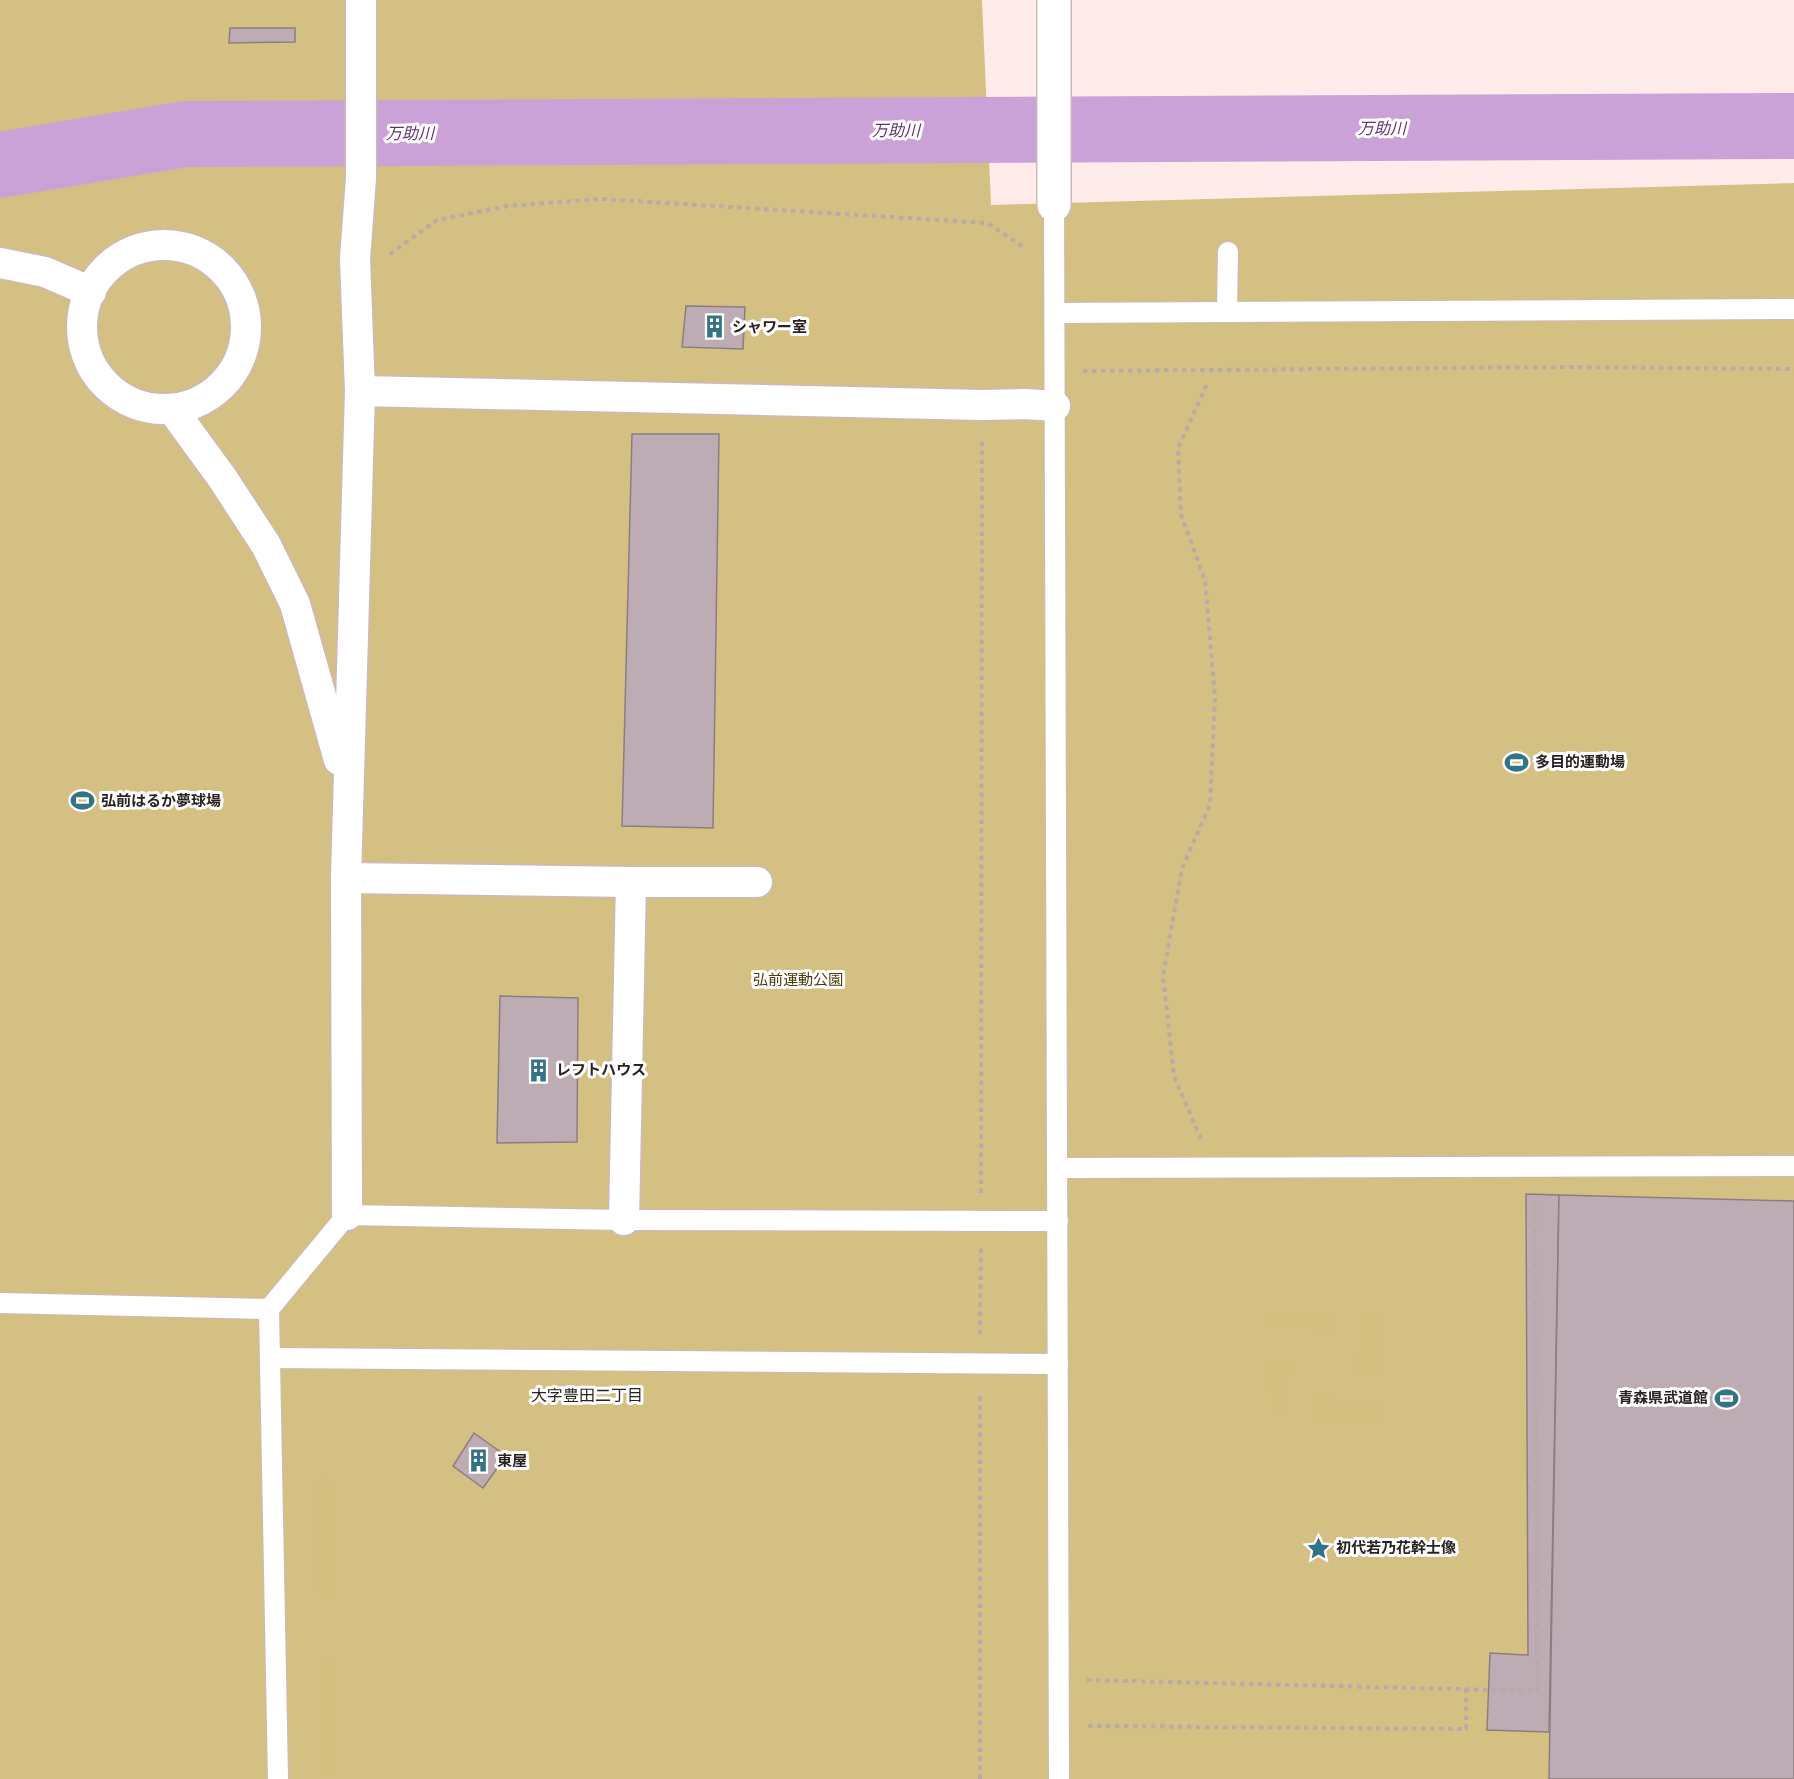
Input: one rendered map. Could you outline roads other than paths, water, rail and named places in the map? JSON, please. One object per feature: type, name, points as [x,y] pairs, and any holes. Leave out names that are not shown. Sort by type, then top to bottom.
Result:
[{"type":"street","points":[[347,1215],[346,878],[360,392],[355,259],[361,178],[362,0]]},
{"type":"street","points":[[1054,0],[1054,205]]},
{"type":"street","points":[[169,244],[195,251],[219,266],[236,287],[245,313],[245,340],[237,365],[221,387],[198,402],[172,409],[146,407],[121,397],[101,380],[87,357],[81,331],[85,303],[91,291],[97,279],[116,259],[141,247],[169,244]]},
{"type":"street","points":[[0,263],[45,272],[91,291]]},
{"type":"street","points":[[360,392],[1055,406]]},
{"type":"street","points":[[172,409],[223,479],[266,544],[295,604],[330,724],[348,796]]},
{"type":"street","points":[[346,878],[757,882]]},
{"type":"street","points":[[624,1220],[631,882]]},
{"type":"lane","points":[[1054,205],[1059,1779]]},
{"type":"lane","points":[[1227,312],[1228,252]]},
{"type":"lane","points":[[1055,313],[1794,309]]},
{"type":"lane","points":[[1057,1168],[1794,1166]]},
{"type":"lane","points":[[278,1779],[269,1309],[347,1215],[624,1220],[1058,1221]]},
{"type":"lane","points":[[0,1304],[269,1309]]},
{"type":"lane","points":[[271,1358],[1058,1364]]},
{"type":"waterway","name":"万助川","points":[[0,165],[186,134],[1794,126]]},
{"type":"place","name":"シャワー室","points":[[714,327]]},
{"type":"place","name":"多目的運動場","points":[[1517,762]]},
{"type":"place","name":"弘前はるか夢球場","points":[[83,801]]},
{"type":"place","name":"レフトハウス","points":[[538,1070]]},
{"type":"place","name":"青森県武道館","points":[[1726,1398]]},
{"type":"place","name":"東屋","points":[[479,1461]]},
{"type":"place","name":"初代若乃花幹士像","points":[[1318,1548]]},
{"type":"district","name":"大字豊田二丁目","points":[[587,1395]]},
{"type":"park label","name":"弘前運動公園","points":[[798,980]]}]
